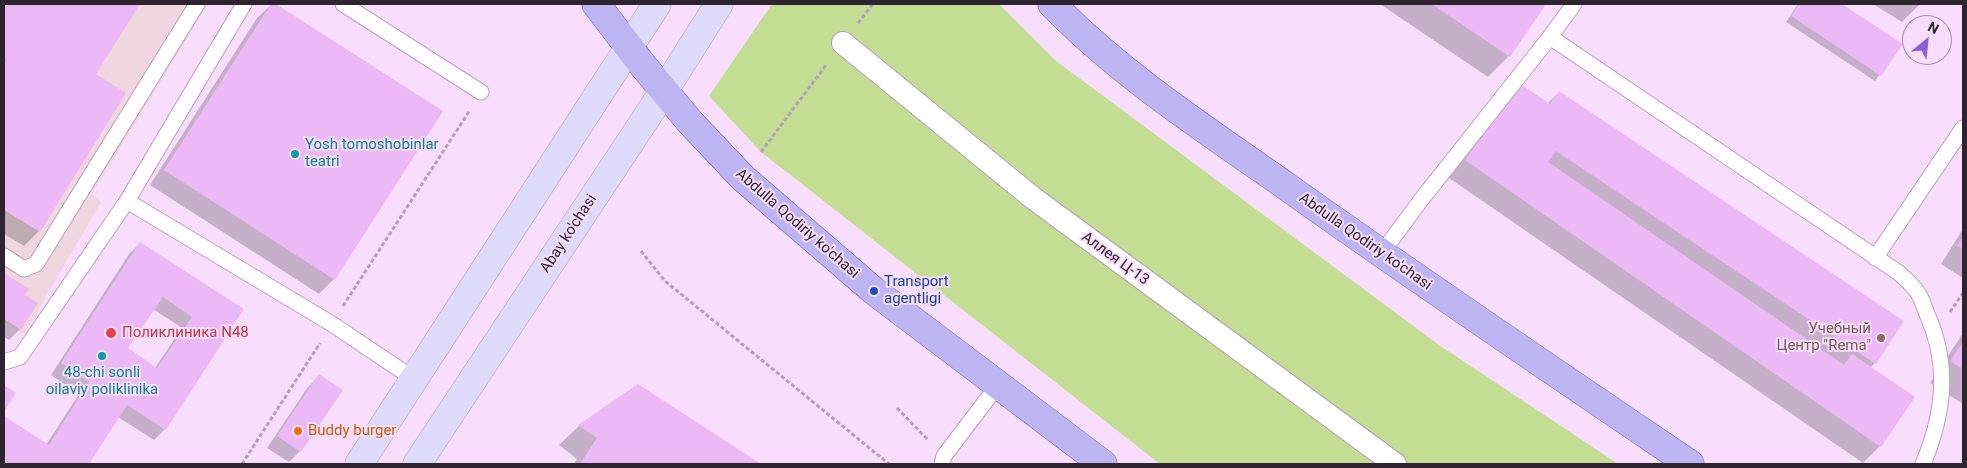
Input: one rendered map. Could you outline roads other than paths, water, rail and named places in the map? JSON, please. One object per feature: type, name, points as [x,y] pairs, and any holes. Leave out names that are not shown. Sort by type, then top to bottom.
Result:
[{"type":"main road","name":"Abdulla Qodiriy ko'chasi","points":[[596,4],[629,48],[690,122],[743,178],[874,291],[1103,464]]},
{"type":"main road","points":[[359,464],[657,4]]},
{"type":"main road","name":"Abay ko'chasi","points":[[417,464],[719,4]]},
{"type":"main road","name":"Abdulla Qodiriy ko'chasi","points":[[1052,4],[1081,34],[1131,76],[1382,254],[1690,464]]},
{"type":"street","name":"Аллея Ц-13","points":[[843,43],[1033,198],[1395,464]]},
{"type":"lane","points":[[4,256],[24,268],[36,264],[197,4]]},
{"type":"lane","points":[[4,362],[20,357],[127,201],[244,4]]},
{"type":"lane","points":[[343,4],[482,92]]},
{"type":"lane","points":[[1382,254],[1421,200],[1574,4]]},
{"type":"lane","points":[[1550,36],[1899,273],[1918,293],[1936,333],[1941,370],[1942,400],[1932,441],[1923,464]]},
{"type":"lane","points":[[1875,258],[1963,128]]},
{"type":"lane","points":[[127,201],[332,324],[414,379]]},
{"type":"lane","points":[[943,460],[998,385]]},
{"type":"place","name":"Yosh tomoshobinlar teatri","points":[[295,154]]},
{"type":"place","name":"Transport agentligi","points":[[874,291]]},
{"type":"place","name":"Поликлиника N48","points":[[111,333]]},
{"type":"place","name":"Учебный Центр \"Rema\"","points":[[1881,338]]},
{"type":"place","name":"48-chi sonli oilaviy poliklinika","points":[[102,356]]},
{"type":"place","name":"Buddy burger","points":[[298,431]]}]
